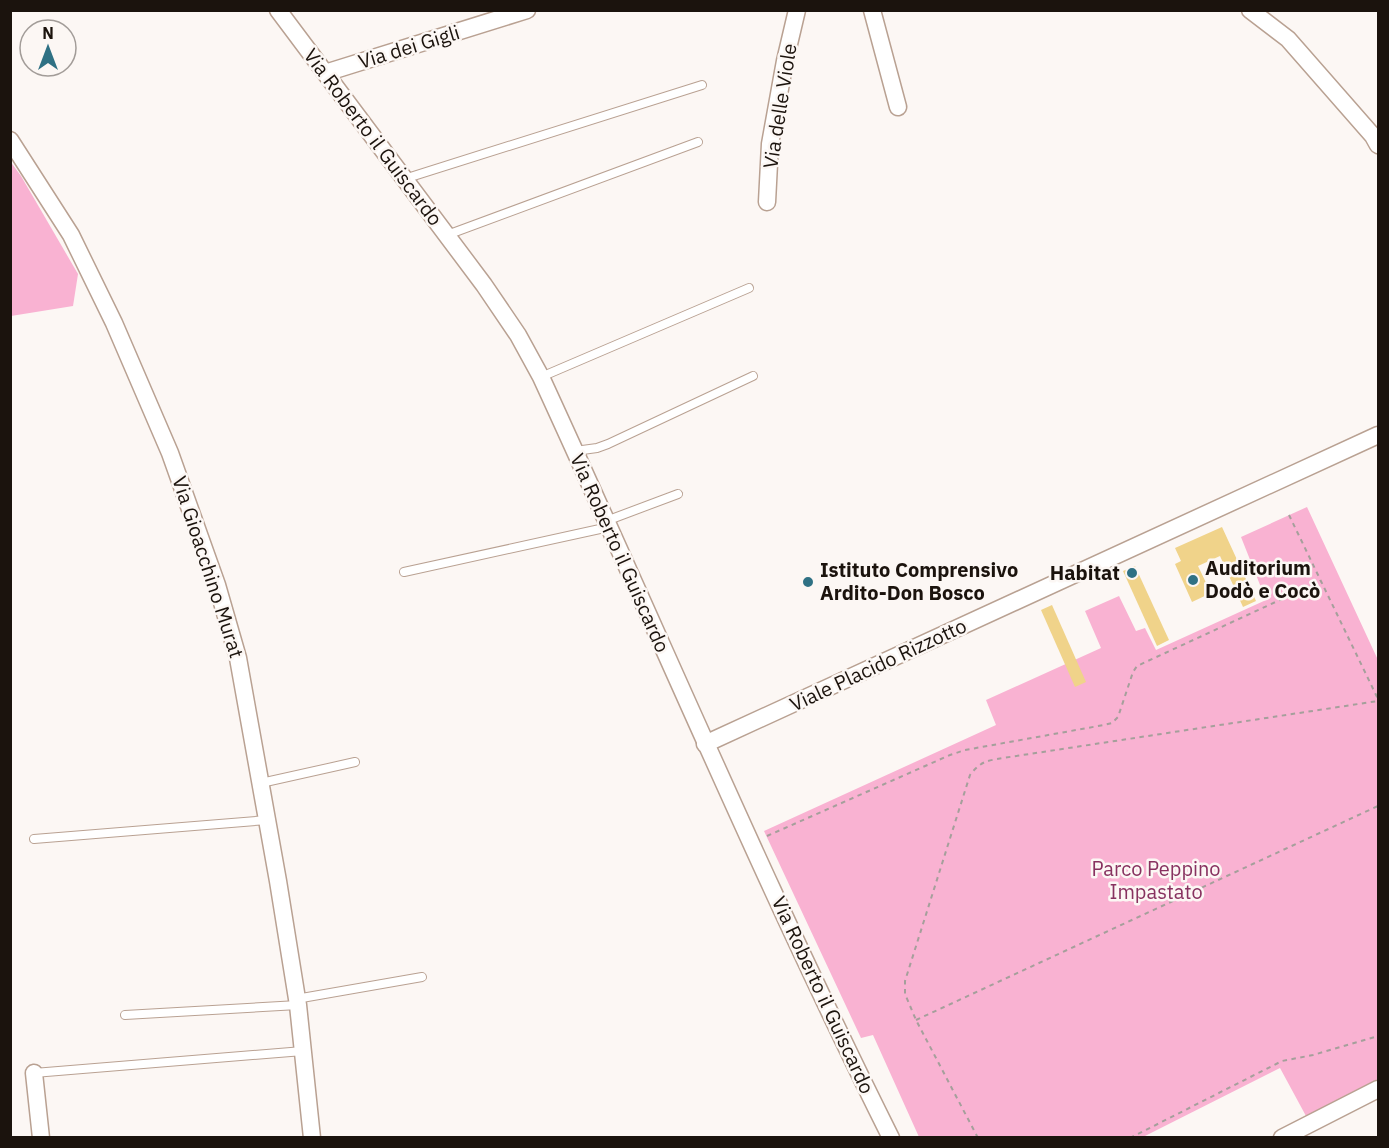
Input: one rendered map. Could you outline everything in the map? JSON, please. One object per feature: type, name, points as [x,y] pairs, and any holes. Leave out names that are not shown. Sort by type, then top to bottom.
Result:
[{"type":"street","name":"Via Roberto il Guiscardo","points":[[279,10],[484,285],[518,335],[542,377],[705,744],[840,1035],[891,1137]]},
{"type":"street","name":"Via dei Gigli","points":[[325,73],[527,10]]},
{"type":"street","name":"Via delle Viole","points":[[767,202],[770,144],[797,10]]},
{"type":"street","points":[[873,10],[898,107]]},
{"type":"street","points":[[1250,10],[1288,39],[1373,136],[1378,145]]},
{"type":"street","name":"Via Gioacchino Murat","points":[[10,140],[71,235],[114,323],[170,453],[217,585],[238,658],[261,783],[297,1002],[312,1137]]},
{"type":"street","name":"Viale Placido Rizzotto","points":[[705,744],[1378,435]]},
{"type":"street","points":[[34,1073],[41,1137]]},
{"type":"street","points":[[1282,1137],[1378,1089]]},
{"type":"lane","points":[[404,179],[702,85]]},
{"type":"lane","points":[[447,235],[698,142]]},
{"type":"lane","points":[[542,377],[749,288]]},
{"type":"lane","points":[[575,451],[608,444],[753,376]]},
{"type":"lane","points":[[404,572],[607,524],[678,494]]},
{"type":"lane","points":[[261,783],[355,762]]},
{"type":"lane","points":[[34,839],[267,820]]},
{"type":"lane","points":[[124,1015],[297,1002],[422,977]]},
{"type":"lane","points":[[34,1073],[303,1051]]},
{"type":"path","points":[[978,1137],[916,1020],[905,994],[905,981],[970,775],[977,766],[1003,758],[1378,700],[1289,515]]},
{"type":"path","points":[[767,836],[965,750],[1112,723],[1118,717],[1137,666],[1322,581]]},
{"type":"path","points":[[916,1020],[1378,806]]},
{"type":"path","points":[[1130,1137],[1282,1061],[1313,1055],[1378,1036]]},
{"type":"green space","points":[[10,161],[78,274],[73,306],[11,316]]},
{"type":"green space","name":"Parco Peppino Impastato","points":[[1307,507],[1378,660],[1378,1079],[1306,1116],[1280,1068],[1143,1137],[919,1137],[873,1035],[861,1038],[764,831],[996,725],[986,700],[1101,648],[1085,611],[1119,596],[1136,631],[1145,628],[1156,650],[1266,600],[1241,537]]},
{"type":"building","name":"Auditorium Dodò e Cocò","points":[[1222,527],[1256,601],[1243,607],[1220,556],[1198,566],[1211,593],[1192,602],[1175,564],[1181,561],[1175,548]]},
{"type":"building","points":[[1135,566],[1169,640],[1157,646],[1123,571]]},
{"type":"building","points":[[1052,605],[1086,682],[1075,687],[1041,610]]},
{"type":"place","name":"Habitat","points":[[1132,573]]},
{"type":"place","name":"Auditorium Dodò e Cocò","points":[[1193,580]]},
{"type":"place","name":"Istituto Comprensivo Ardito-Don Bosco","points":[[808,582]]}]
